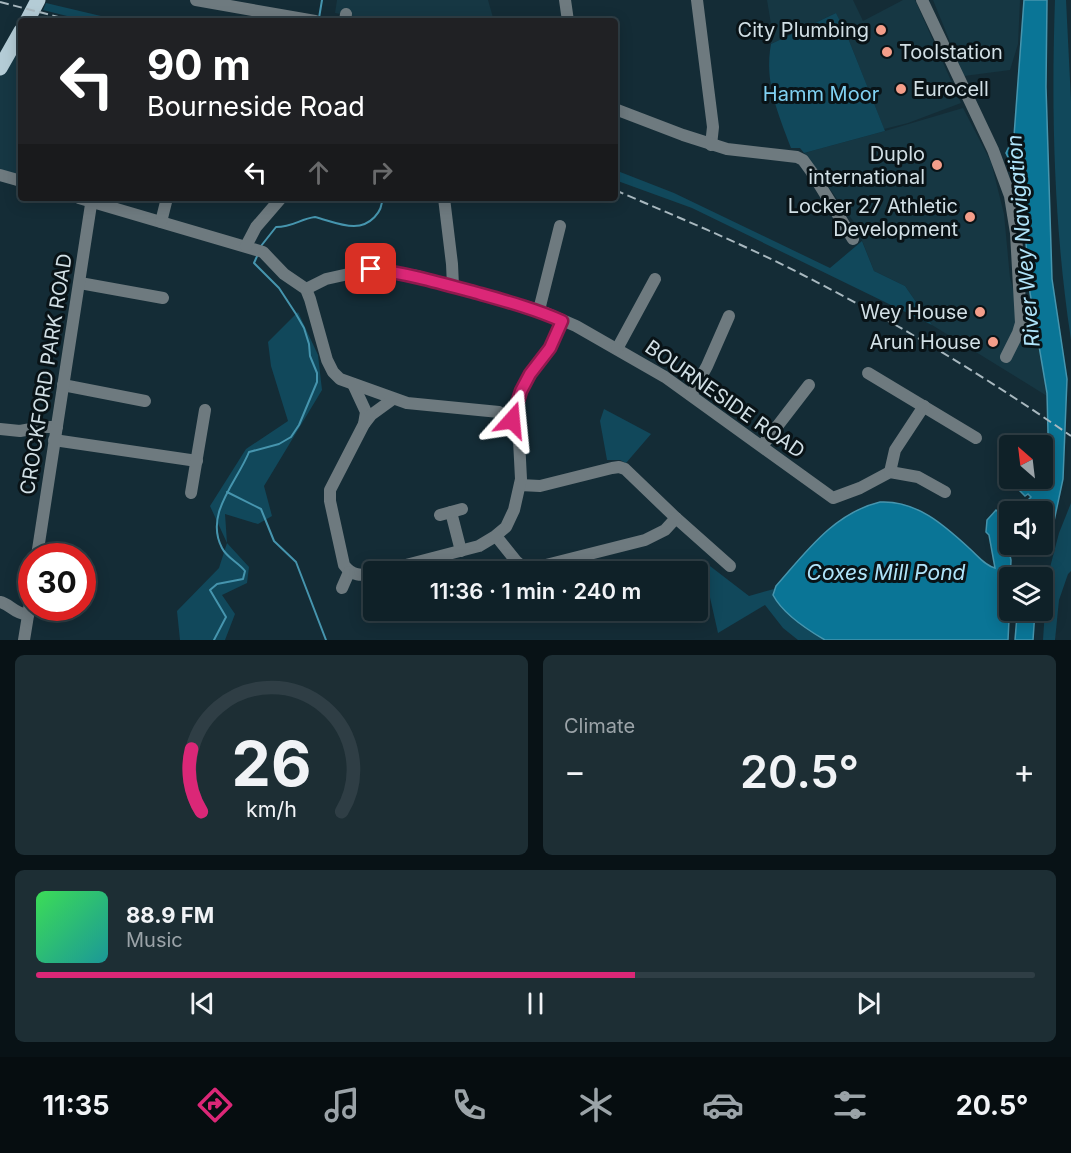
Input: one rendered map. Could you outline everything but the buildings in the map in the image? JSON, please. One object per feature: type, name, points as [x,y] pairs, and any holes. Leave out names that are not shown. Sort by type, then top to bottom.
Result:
[{"type":"main road","points":[[29,18],[39,0]]},
{"type":"main road","points":[[1,64],[18,36]]},
{"type":"street","points":[[196,0],[296,18]]},
{"type":"street","points":[[565,0],[568,18]]},
{"type":"street","points":[[697,0],[713,127],[711,145]]},
{"type":"street","points":[[922,0],[993,150],[1010,196],[1016,233],[1021,322],[1006,357]]},
{"type":"street","points":[[618,111],[711,145],[739,151],[797,157],[803,160],[853,239]]},
{"type":"street","points":[[0,175],[18,180]]},
{"type":"street","name":"CROCKFORD PARK ROAD","points":[[39,543],[92,201]]},
{"type":"street","points":[[95,201],[255,249],[284,274],[306,288],[327,360],[333,372],[340,379],[407,403],[499,412],[512,420],[519,440],[520,485],[514,510],[506,527],[479,546],[421,561]]},
{"type":"street","points":[[161,222],[166,201]]},
{"type":"street","points":[[255,249],[256,227],[276,201]]},
{"type":"street","points":[[444,201],[453,286]]},
{"type":"street","points":[[538,310],[560,226]]},
{"type":"street","name":"BOURNESIDE ROAD","points":[[306,288],[326,279],[371,269],[417,276],[538,310],[576,326],[665,377],[833,498],[860,488],[890,472]]},
{"type":"street","points":[[617,349],[655,279]]},
{"type":"street","points":[[80,283],[162,298]]},
{"type":"street","points":[[691,395],[707,366],[729,316]]},
{"type":"street","points":[[512,420],[526,383],[550,348],[562,321]]},
{"type":"street","points":[[869,372],[971,432]]},
{"type":"street","points":[[354,384],[366,412],[364,424]]},
{"type":"street","points":[[63,385],[139,396]]},
{"type":"street","points":[[762,446],[809,385]]},
{"type":"street","points":[[363,574],[349,572],[340,555],[330,490],[364,424],[371,415],[393,399]]},
{"type":"street","points":[[924,406],[895,450],[890,472],[918,477],[945,492]]},
{"type":"street","points":[[191,493],[205,410]]},
{"type":"street","points":[[0,429],[20,431],[42,427],[57,428]]},
{"type":"street","points":[[54,441],[196,460]]},
{"type":"street","points":[[520,485],[540,486],[619,467],[625,469],[730,566]]},
{"type":"street","points":[[451,512],[460,551]]},
{"type":"street","points":[[496,536],[524,568],[534,568],[645,540],[665,530],[676,518]]},
{"type":"street","points":[[342,588],[349,572]]},
{"type":"street","points":[[0,602],[18,613]]},
{"type":"street","points":[[24,640],[27,621]]},
{"type":"shaded area","points":[[337,0],[488,0],[493,18],[362,18],[335,13]]},
{"type":"shaded area","points":[[767,0],[853,0],[863,21],[903,0],[915,0],[961,103],[908,123],[884,129],[836,13],[771,44],[771,24]]},
{"type":"shaded area","points":[[933,0],[1020,0],[1018,44],[1010,70],[964,76]]},
{"type":"shaded area","points":[[18,43],[18,186],[0,181],[0,63]]},
{"type":"shaded area","points":[[963,108],[991,162],[1004,214],[1010,278],[1014,292],[1033,315],[1047,396],[932,325],[905,286],[874,271],[856,225],[804,153]]},
{"type":"green space","points":[[1055,0],[1066,0],[1071,101],[1071,340],[1057,213],[1053,85]]},
{"type":"green space","points":[[46,3],[109,18],[75,18],[43,10]]},
{"type":"green space","name":"Hamm Moor","points":[[836,13],[885,131],[804,153],[800,148],[791,148],[777,110],[769,71],[771,44]]},
{"type":"green space","points":[[618,171],[674,193],[830,268],[862,241],[874,271],[905,286],[932,325],[692,208],[618,181]]},
{"type":"green space","points":[[298,312],[318,355],[322,390],[264,486],[272,516],[258,524],[225,514],[227,543],[210,506],[246,449],[288,421],[271,366],[268,342]]},
{"type":"green space","points":[[604,409],[651,434],[626,463],[620,460],[607,460],[600,421]]},
{"type":"green space","points":[[1071,503],[1071,571],[1059,600],[1055,640],[1043,640],[1044,621],[1053,621],[1053,567],[1050,567],[1059,533]]},
{"type":"green space","points":[[227,543],[249,567],[247,583],[222,595],[235,614],[225,640],[180,640],[177,611],[219,568]]},
{"type":"green space","points":[[708,565],[749,596],[774,589],[773,595],[812,632],[825,640],[798,640],[783,628],[765,605],[718,633],[709,593]]},
{"type":"water","name":"River Wey Navigation","points":[[1024,0],[1047,0],[1046,87],[1052,279],[1067,379],[1063,479],[1053,526],[1053,501],[1031,501],[1028,494],[1025,496],[1018,489],[1053,489],[1053,435],[1048,435],[1047,393],[1029,287],[1026,243],[1018,190],[1014,170],[1006,153],[1014,136]]},
{"type":"water","name":"Coxes Mill Pond","points":[[880,502],[893,502],[917,510],[950,531],[984,562],[995,568],[989,535],[986,532],[987,520],[996,510],[999,513],[999,555],[1010,555],[1011,560],[1011,567],[999,567],[999,621],[1009,621],[1008,640],[825,640],[789,615],[773,595],[776,586],[822,535],[835,524],[864,507]]},
{"type":"water","points":[[1017,621],[1034,621],[1033,640],[1015,640]]},
{"type":"waterway","points":[[319,18],[322,0]]},
{"type":"waterway","points":[[261,246],[276,227],[287,226],[310,218],[315,217],[349,226],[365,224],[378,213],[382,201]]},
{"type":"waterway","points":[[214,640],[226,617],[210,590],[217,584],[243,579],[245,571],[224,551],[218,535],[217,523],[224,498],[249,452],[279,444],[291,437],[299,425],[317,382],[317,373],[310,356],[304,328],[279,288],[254,263],[258,254]]},
{"type":"waterway","points":[[227,492],[261,509],[274,541],[296,562],[326,640]]},
{"type":"railway","points":[[0,2],[62,18]]},
{"type":"railway","points":[[618,191],[812,279],[962,365],[1071,436]]},
{"type":"place","name":"City Plumbing","points":[[881,30]]},
{"type":"place","name":"Toolstation","points":[[887,52]]},
{"type":"place","name":"Eurocell","points":[[901,89]]},
{"type":"place","name":"Duplo international","points":[[937,165]]},
{"type":"place","name":"Locker 27 Athletic Development","points":[[970,217]]},
{"type":"place","name":"Wey House","points":[[980,312]]},
{"type":"place","name":"Arun House","points":[[993,342]]},
{"type":"route","points":[[371,269],[417,276],[538,310],[562,321],[550,348],[530,374],[521,391],[512,420]]}]
